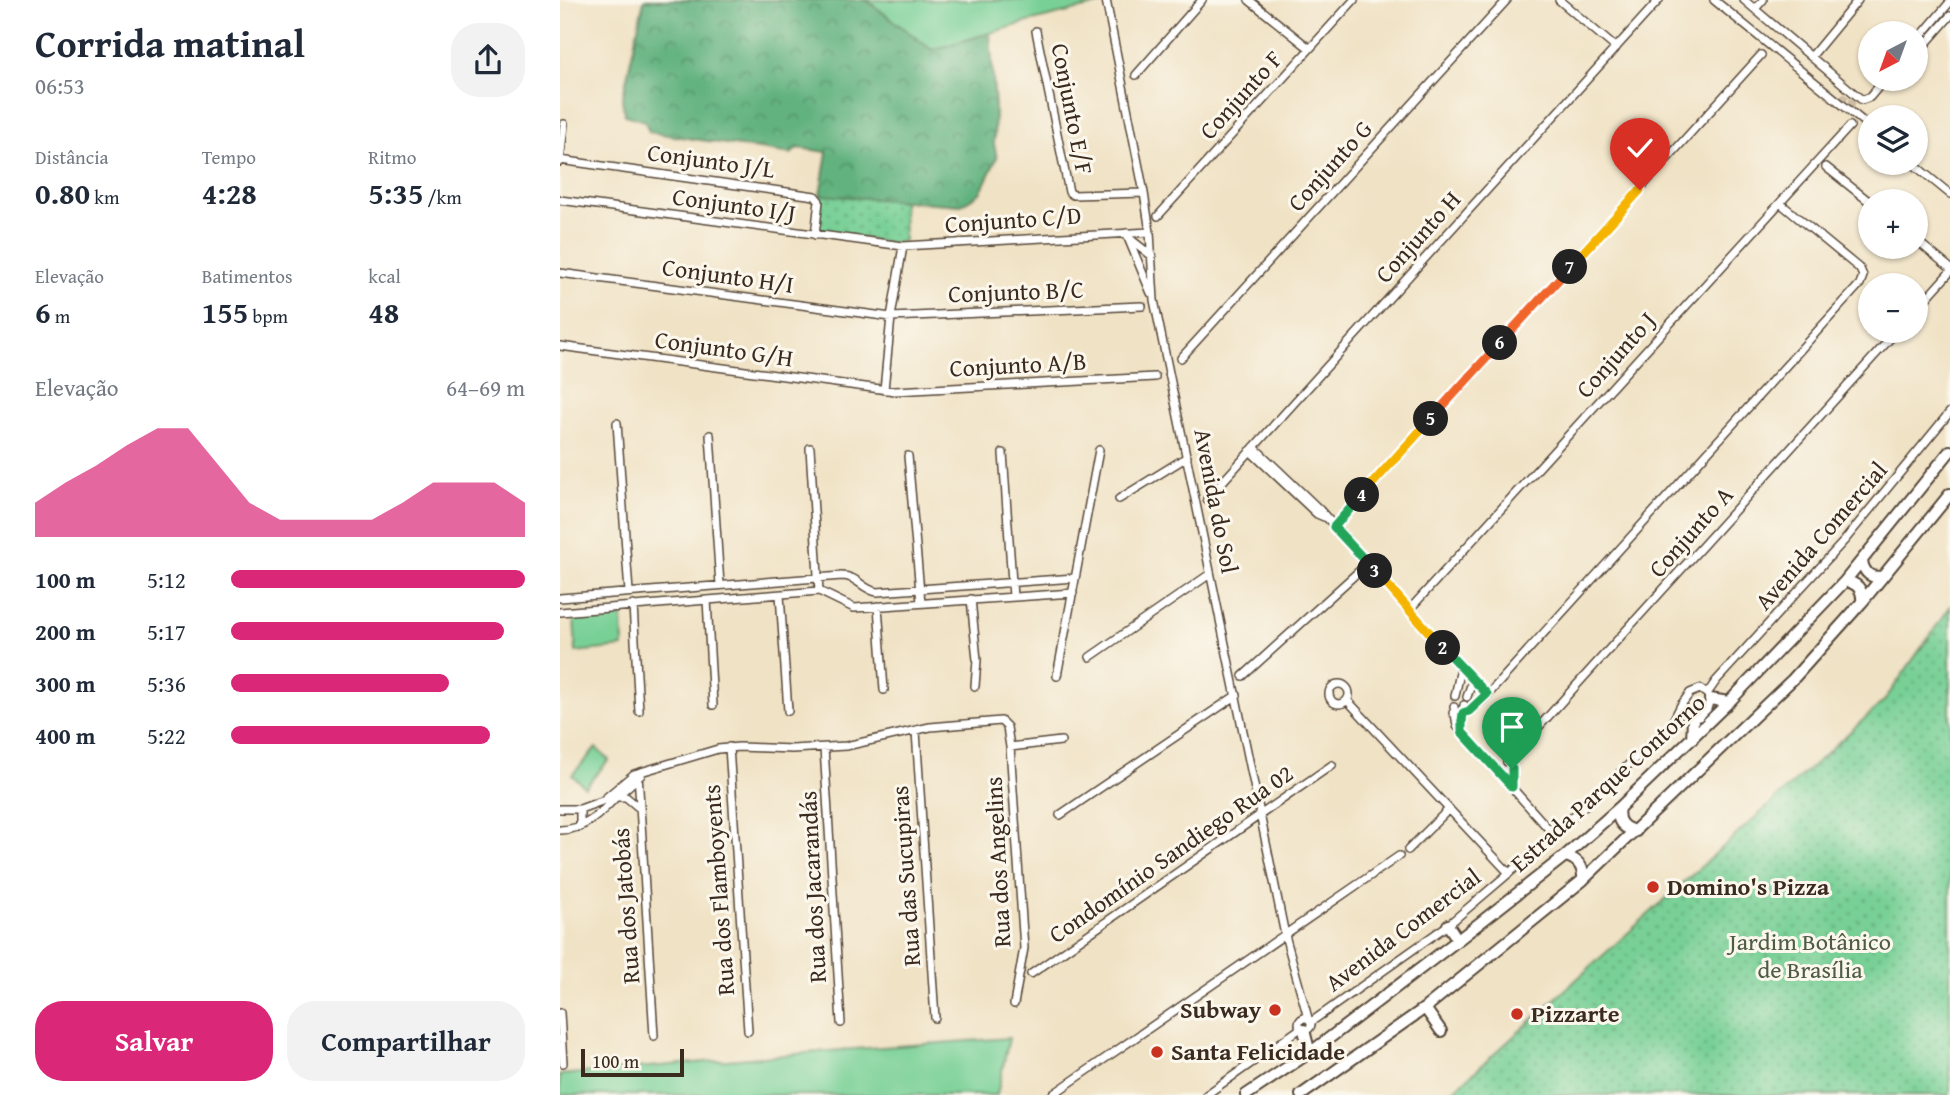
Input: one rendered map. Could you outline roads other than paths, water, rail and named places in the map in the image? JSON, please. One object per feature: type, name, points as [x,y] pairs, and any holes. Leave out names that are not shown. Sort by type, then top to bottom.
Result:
[{"type":"highway","name":"Estrada Parque Contorno","points":[[1246,1095],[1325,1041],[1458,940],[1564,856],[1619,808],[1729,702],[1845,581],[1950,451]]},
{"type":"highway","name":"Estrada Parque Contorno","points":[[1301,1095],[1425,1008],[1583,880],[1636,831],[1793,679],[1862,602],[1950,494]]},
{"type":"highway","points":[[1862,561],[1867,573],[1883,576]]},
{"type":"highway","points":[[1845,581],[1856,584],[1860,589],[1862,602]]},
{"type":"highway","points":[[1709,697],[1729,702]]},
{"type":"highway","points":[[1688,717],[1692,739]]},
{"type":"highway","points":[[1619,808],[1617,816],[1620,823],[1625,828],[1636,831]]},
{"type":"highway","points":[[1564,856],[1577,861],[1583,880]]},
{"type":"highway","points":[[1448,925],[1458,940]]},
{"type":"highway","points":[[1425,1008],[1441,1031]]},
{"type":"highway","points":[[1306,1024],[1315,1037],[1325,1041]]},
{"type":"highway","points":[[1303,1057],[1308,1046],[1306,1024]]},
{"type":"street","name":"Avenida do Sol","points":[[1106,0],[1144,193],[1150,232],[1154,300],[1285,935],[1306,1024]]},
{"type":"street","points":[[1136,75],[1202,0]]},
{"type":"street","points":[[1249,0],[1309,48]]},
{"type":"street","name":"Conjunto F","points":[[1158,216],[1354,0]]},
{"type":"street","name":"Conjunto G","points":[[1181,358],[1507,0]]},
{"type":"street","points":[[1559,0],[1615,48]]},
{"type":"street","name":"Conjunto H","points":[[1207,499],[1659,0]]},
{"type":"street","points":[[1714,0],[1852,102]]},
{"type":"street","points":[[1744,0],[1811,57],[1858,110]]},
{"type":"street","points":[[1755,9],[1763,0]]},
{"type":"street","points":[[1811,57],[1858,0]]},
{"type":"street","points":[[1928,34],[1950,2]]},
{"type":"street","points":[[1928,37],[1950,16]]},
{"type":"street","name":"Conjunto E/F","points":[[1036,31],[1068,190],[1071,194],[1144,193]]},
{"type":"street","points":[[1334,527],[1761,55]]},
{"type":"street","points":[[1852,102],[1870,97],[1875,91]]},
{"type":"street","points":[[560,161],[564,124]]},
{"type":"street","name":"Conjunto J","points":[[1410,609],[1850,126]]},
{"type":"street","name":"Conjunto J/L","points":[[560,161],[815,196],[819,201],[815,235]]},
{"type":"street","points":[[1826,167],[1858,193]]},
{"type":"street","points":[[1927,175],[1950,194]]},
{"type":"street","name":"Conjunto I/J","points":[[560,200],[903,246]]},
{"type":"street","points":[[1555,835],[1512,787],[1507,765],[1462,732],[1457,726],[1453,710],[1469,711],[1487,694],[1860,284],[1863,276],[1860,269],[1780,203]]},
{"type":"street","name":"Conjunto C/D","points":[[903,246],[1150,232]]},
{"type":"street","points":[[1127,235],[1152,260],[1144,265],[1139,261]]},
{"type":"street","points":[[1127,235],[1154,300]]},
{"type":"street","points":[[884,390],[891,317],[903,246]]},
{"type":"street","points":[[1928,251],[1950,270],[1928,296]]},
{"type":"street","name":"Conjunto H/I","points":[[560,273],[891,317]]},
{"type":"street","name":"Conjunto B/C","points":[[891,317],[1142,306]]},
{"type":"street","name":"Conjunto A","points":[[1507,765],[1887,343]]},
{"type":"street","name":"Conjunto G/H","points":[[560,346],[884,390]]},
{"type":"street","name":"Conjunto A/B","points":[[884,390],[908,391],[1155,377]]},
{"type":"street","name":"Avenida Comercial","points":[[1671,725],[1690,693],[1716,681],[1844,541],[1950,412]]},
{"type":"street","points":[[617,423],[629,592]]},
{"type":"street","points":[[710,435],[720,585]]},
{"type":"street","points":[[810,448],[819,591]]},
{"type":"street","points":[[1252,449],[1320,510],[1487,694]]},
{"type":"street","points":[[1058,676],[1099,450]]},
{"type":"street","points":[[1003,453],[1013,597]]},
{"type":"street","points":[[908,456],[921,603]]},
{"type":"street","points":[[1119,499],[1188,457]]},
{"type":"street","points":[[1243,676],[1368,563]]},
{"type":"street","points":[[1090,657],[1210,574]]},
{"type":"street","points":[[560,598],[848,576],[873,592],[1076,578]]},
{"type":"street","points":[[747,583],[748,597]]},
{"type":"street","points":[[666,590],[667,602]]},
{"type":"street","points":[[560,612],[819,591],[848,607],[1073,593]]},
{"type":"street","points":[[780,595],[788,711]]},
{"type":"street","points":[[971,599],[977,660],[975,686]]},
{"type":"street","points":[[706,600],[713,705]]},
{"type":"street","points":[[633,605],[639,712]]},
{"type":"street","points":[[878,606],[884,690]]},
{"type":"street","points":[[1455,696],[1461,668]]},
{"type":"street","points":[[1467,696],[1473,680]]},
{"type":"street","name":"Avenida Comercial","points":[[1206,1095],[1448,925],[1555,835],[1671,725],[1703,714],[1716,681]]},
{"type":"street","points":[[1700,690],[1709,697]]},
{"type":"street","points":[[1060,815],[1237,695]]},
{"type":"street","points":[[1347,700],[1509,873]]},
{"type":"street","points":[[1681,705],[1688,717]]},
{"type":"street","points":[[1462,732],[1464,709]]},
{"type":"street","name":"Rua dos Angelins","points":[[915,731],[943,725],[1000,721],[1007,727],[1024,948],[1014,1004]]},
{"type":"street","points":[[560,809],[580,808],[602,801],[638,775],[729,747],[824,748],[870,742],[915,731]]},
{"type":"street","name":"Rua das Sucupiras","points":[[915,731],[935,1018]]},
{"type":"street","points":[[1010,747],[1061,741]]},
{"type":"street","name":"Rua dos Flamboyents","points":[[729,747],[748,1031]]},
{"type":"street","name":"Rua dos Jacarandás","points":[[824,748],[841,1024]]},
{"type":"street","name":"Condomínio Sandiego Rua 02","points":[[1031,974],[1332,765]]},
{"type":"street","points":[[1507,765],[1512,787]]},
{"type":"street","points":[[560,830],[580,827],[595,818],[638,775]]},
{"type":"street","name":"Rua dos Jatobás","points":[[638,775],[654,1036]]},
{"type":"street","points":[[616,797],[626,797],[638,807]]},
{"type":"street","points":[[580,808],[580,827]]},
{"type":"street","points":[[1408,849],[1449,809]]},
{"type":"street","points":[[1052,1095],[1399,856]]},
{"type":"street","points":[[560,1013],[563,1063]]},
{"type":"tunnel","points":[[1843,100],[1846,95]]},
{"type":"tunnel","points":[[1851,106],[1853,99]]},
{"type":"place","name":"Domino's Pizza","points":[[1653,887]]},
{"type":"place","name":"Subway","points":[[1275,1010]]},
{"type":"place","name":"Pizzarte","points":[[1517,1014]]},
{"type":"place","name":"Santa Felicidade","points":[[1157,1052]]},
{"type":"park label","name":"Jardim Botânico de Brasília","points":[[1810,956]]}]
